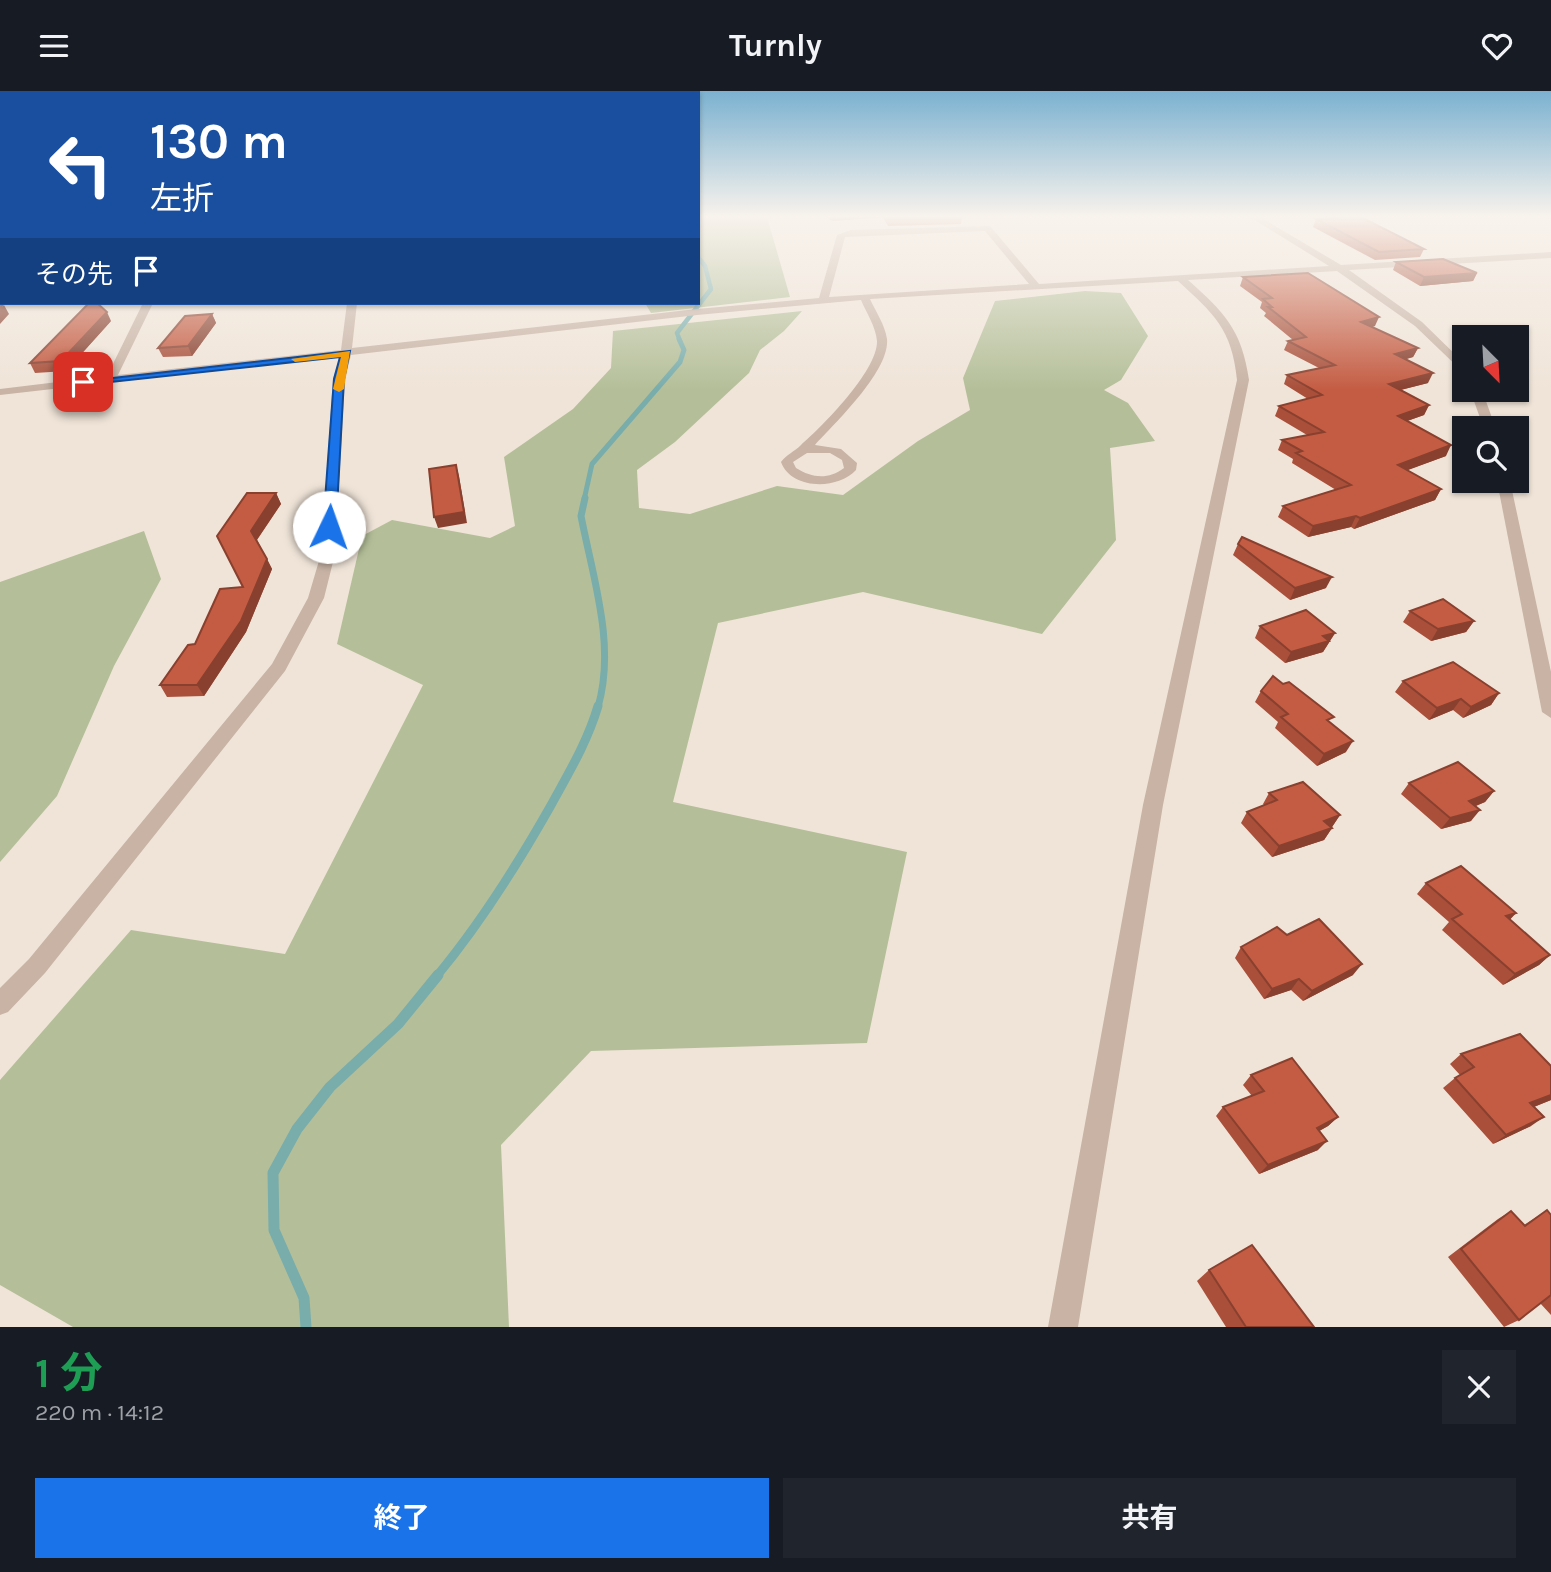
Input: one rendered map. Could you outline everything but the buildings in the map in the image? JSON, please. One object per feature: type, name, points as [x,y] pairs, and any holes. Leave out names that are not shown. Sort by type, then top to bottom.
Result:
[{"type":"lane","points":[[823,300],[830,275]]},
{"type":"lane","points":[[1026,275],[1036,286]]},
{"type":"lane","points":[[0,392],[697,312],[864,297],[1221,275]]},
{"type":"lane","points":[[1353,275],[1403,309],[1440,340],[1452,355]]},
{"type":"lane","points":[[1063,1327],[1153,806],[1243,380],[1238,342],[1222,317],[1179,277]]},
{"type":"lane","points":[[804,450],[872,370],[881,353],[882,339],[864,297]]},
{"type":"lane","points":[[111,379],[147,305]]},
{"type":"lane","points":[[0,1004],[37,966],[279,667],[316,598],[328,554],[339,379],[346,353],[352,305]]},
{"type":"lane","points":[[1506,493],[1544,658],[1551,712]]},
{"type":"green space","points":[[700,275],[784,275],[790,297],[651,313],[646,305],[700,305]]},
{"type":"green space","points":[[1085,291],[1121,293],[1148,336],[1121,380],[1104,390],[1128,403],[1155,441],[1110,448],[1116,540],[1042,634],[863,592],[718,623],[673,802],[907,852],[867,1043],[591,1051],[501,1145],[509,1327],[73,1327],[0,1285],[0,1080],[131,930],[285,954],[423,685],[337,644],[362,536],[392,520],[490,538],[515,526],[504,457],[573,409],[611,368],[613,331],[802,311],[784,331],[760,350],[749,373],[675,442],[637,470],[639,508],[690,514],[777,486],[843,495],[918,441],[970,410],[963,378],[995,301]]},
{"type":"green space","points":[[144,531],[161,579],[114,666],[57,796],[0,862],[0,582]]},
{"type":"waterway","points":[[700,303],[711,289],[707,275]]},
{"type":"waterway","points":[[680,341],[677,333],[699,305]]},
{"type":"waterway","points":[[584,500],[592,464],[680,362],[684,350],[679,339]]},
{"type":"waterway","points":[[585,498],[581,516],[604,636],[603,684],[598,707]]},
{"type":"waterway","points":[[436,977],[497,895],[524,851],[577,758],[598,706]]},
{"type":"waterway","points":[[306,1327],[304,1298],[274,1230],[273,1173],[297,1129],[330,1087],[398,1024],[438,975]]},
{"type":"slow traffic","points":[[295,359],[346,353],[339,389]]},
{"type":"route","points":[[83,382],[346,353],[339,379],[329,527]]}]
